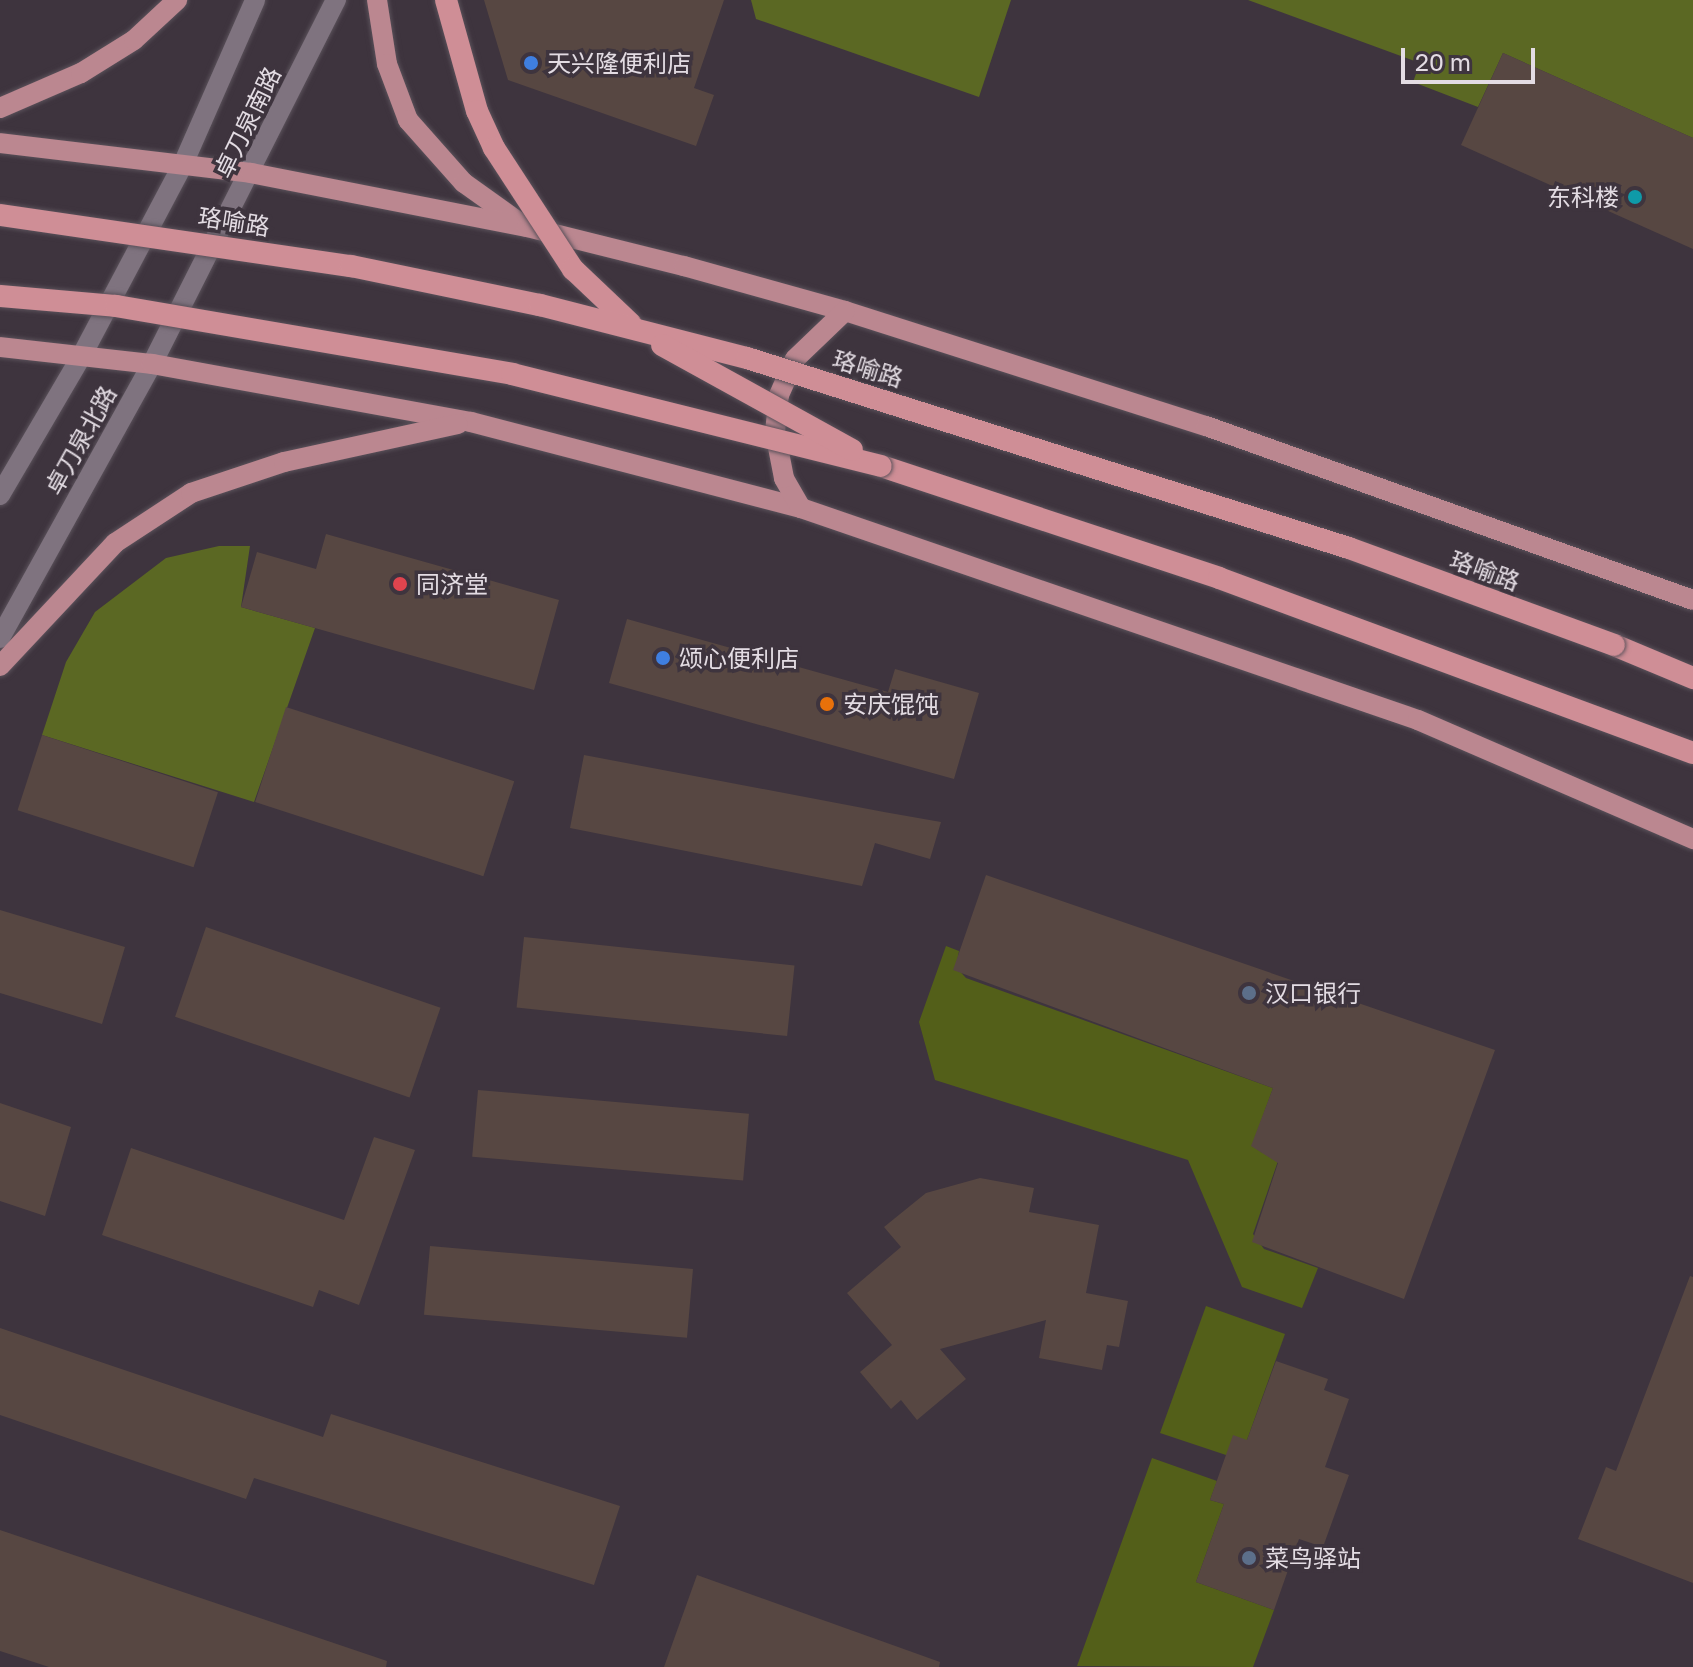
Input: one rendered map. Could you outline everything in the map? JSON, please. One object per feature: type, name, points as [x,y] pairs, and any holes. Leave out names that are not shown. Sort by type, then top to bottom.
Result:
[{"type":"highway","points":[[446,0],[477,111],[494,148],[573,269],[612,311],[661,345],[881,466]]},
{"type":"highway","name":"珞喻路","points":[[0,215],[351,266],[540,305],[747,358],[1277,525],[1614,645],[1693,678]]},
{"type":"highway","points":[[0,296],[146,311],[512,374],[881,466],[1219,578],[1581,708],[1693,753]]},
{"type":"main road","points":[[0,108],[81,73],[134,40],[177,0]]},
{"type":"main road","name":"卓刀泉南路","points":[[129,262],[184,162],[255,0]]},
{"type":"main road","name":"卓刀泉南路","points":[[202,265],[336,0]]},
{"type":"main road","points":[[377,0],[387,64],[408,120],[464,183],[527,227]]},
{"type":"main road","points":[[0,143],[184,162],[527,227],[845,311],[1206,426],[1693,600]]},
{"type":"main road","name":"卓刀泉北路","points":[[0,495],[82,355],[129,262]]},
{"type":"main road","name":"卓刀泉北路","points":[[0,638],[152,364],[202,265]]},
{"type":"main road","points":[[801,508],[781,463],[775,432],[779,395],[795,359],[845,311]]},
{"type":"main road","points":[[0,347],[152,364],[471,422],[801,508],[1418,720],[1693,839]]},
{"type":"main road","points":[[0,666],[115,543],[191,493],[270,466],[471,422]]},
{"type":"green space","points":[[751,0],[1011,0],[979,97],[756,19]]},
{"type":"green space","points":[[1248,0],[1693,0],[1693,138],[1503,53],[1478,107],[1413,82],[1420,63]]},
{"type":"green space","points":[[219,546],[250,546],[241,607],[315,628],[254,802],[42,735],[66,662],[95,612],[166,558]]},
{"type":"green space","points":[[946,946],[959,951],[956,967],[966,978],[1273,1088],[1253,1143],[1261,1152],[1279,1158],[1253,1234],[1264,1249],[1318,1268],[1302,1308],[1242,1287],[1188,1160],[935,1080],[919,1022]]},
{"type":"green space","points":[[1206,1306],[1285,1334],[1247,1440],[1226,1455],[1160,1433]]},
{"type":"green space","points":[[1152,1458],[1217,1481],[1210,1500],[1224,1504],[1196,1582],[1274,1610],[1253,1667],[1077,1666]]},
{"type":"building","points":[[484,0],[724,0],[694,88],[714,95],[696,146],[508,80]]},
{"type":"building","name":"东科楼","points":[[1503,53],[1693,138],[1693,249],[1461,145]]},
{"type":"building","points":[[326,534],[559,600],[534,690],[241,607],[257,552],[316,569]]},
{"type":"building","points":[[627,619],[888,692],[895,669],[979,693],[954,779],[609,683]]},
{"type":"building","points":[[286,707],[514,781],[483,876],[255,802]]},
{"type":"building","points":[[42,735],[218,792],[194,867],[18,810]]},
{"type":"building","points":[[584,755],[941,822],[930,859],[875,843],[862,886],[570,828]]},
{"type":"building","points":[[986,875],[1495,1050],[1404,1299],[1252,1242],[1278,1163],[1251,1146],[1273,1088],[953,970]]},
{"type":"building","points":[[0,910],[125,947],[102,1024],[0,993]]},
{"type":"building","points":[[206,927],[440,1008],[410,1098],[175,1017]]},
{"type":"building","points":[[524,937],[795,965],[787,1036],[517,1008]]},
{"type":"building","points":[[478,1090],[749,1114],[743,1180],[472,1157]]},
{"type":"building","points":[[0,1103],[71,1127],[45,1216],[0,1201]]},
{"type":"building","points":[[374,1137],[415,1150],[359,1305],[319,1290],[313,1307],[102,1235],[131,1148],[344,1220]]},
{"type":"building","points":[[980,1178],[1034,1188],[1029,1212],[1099,1225],[1086,1293],[1128,1301],[1119,1347],[1107,1345],[1102,1370],[1039,1358],[1046,1320],[940,1349],[966,1379],[917,1420],[901,1400],[891,1409],[860,1372],[892,1345],[847,1293],[901,1247],[884,1227],[926,1193]]},
{"type":"building","points":[[430,1246],[693,1269],[687,1338],[424,1315]]},
{"type":"building","points":[[1690,1276],[1693,1277],[1693,1583],[1578,1539],[1606,1467],[1616,1471]]},
{"type":"building","points":[[0,1328],[323,1437],[331,1414],[620,1506],[594,1585],[254,1478],[246,1499],[0,1415]]},
{"type":"building","points":[[1276,1361],[1328,1379],[1324,1390],[1349,1399],[1325,1467],[1349,1475],[1323,1547],[1299,1539],[1274,1610],[1196,1582],[1224,1504],[1210,1500],[1233,1435],[1247,1440]]},
{"type":"building","points":[[0,1530],[387,1661],[386,1667],[49,1667],[0,1651]]},
{"type":"building","points":[[697,1575],[940,1662],[939,1667],[664,1667]]},
{"type":"place","name":"天兴隆便利店","points":[[531,63]]},
{"type":"place","name":"东科楼","points":[[1635,197]]},
{"type":"place","name":"同济堂","points":[[400,584]]},
{"type":"place","name":"颂心便利店","points":[[663,658]]},
{"type":"place","name":"安庆馄饨","points":[[827,704]]},
{"type":"place","name":"汉口银行","points":[[1249,993]]},
{"type":"place","name":"菜鸟驿站","points":[[1249,1558]]}]
